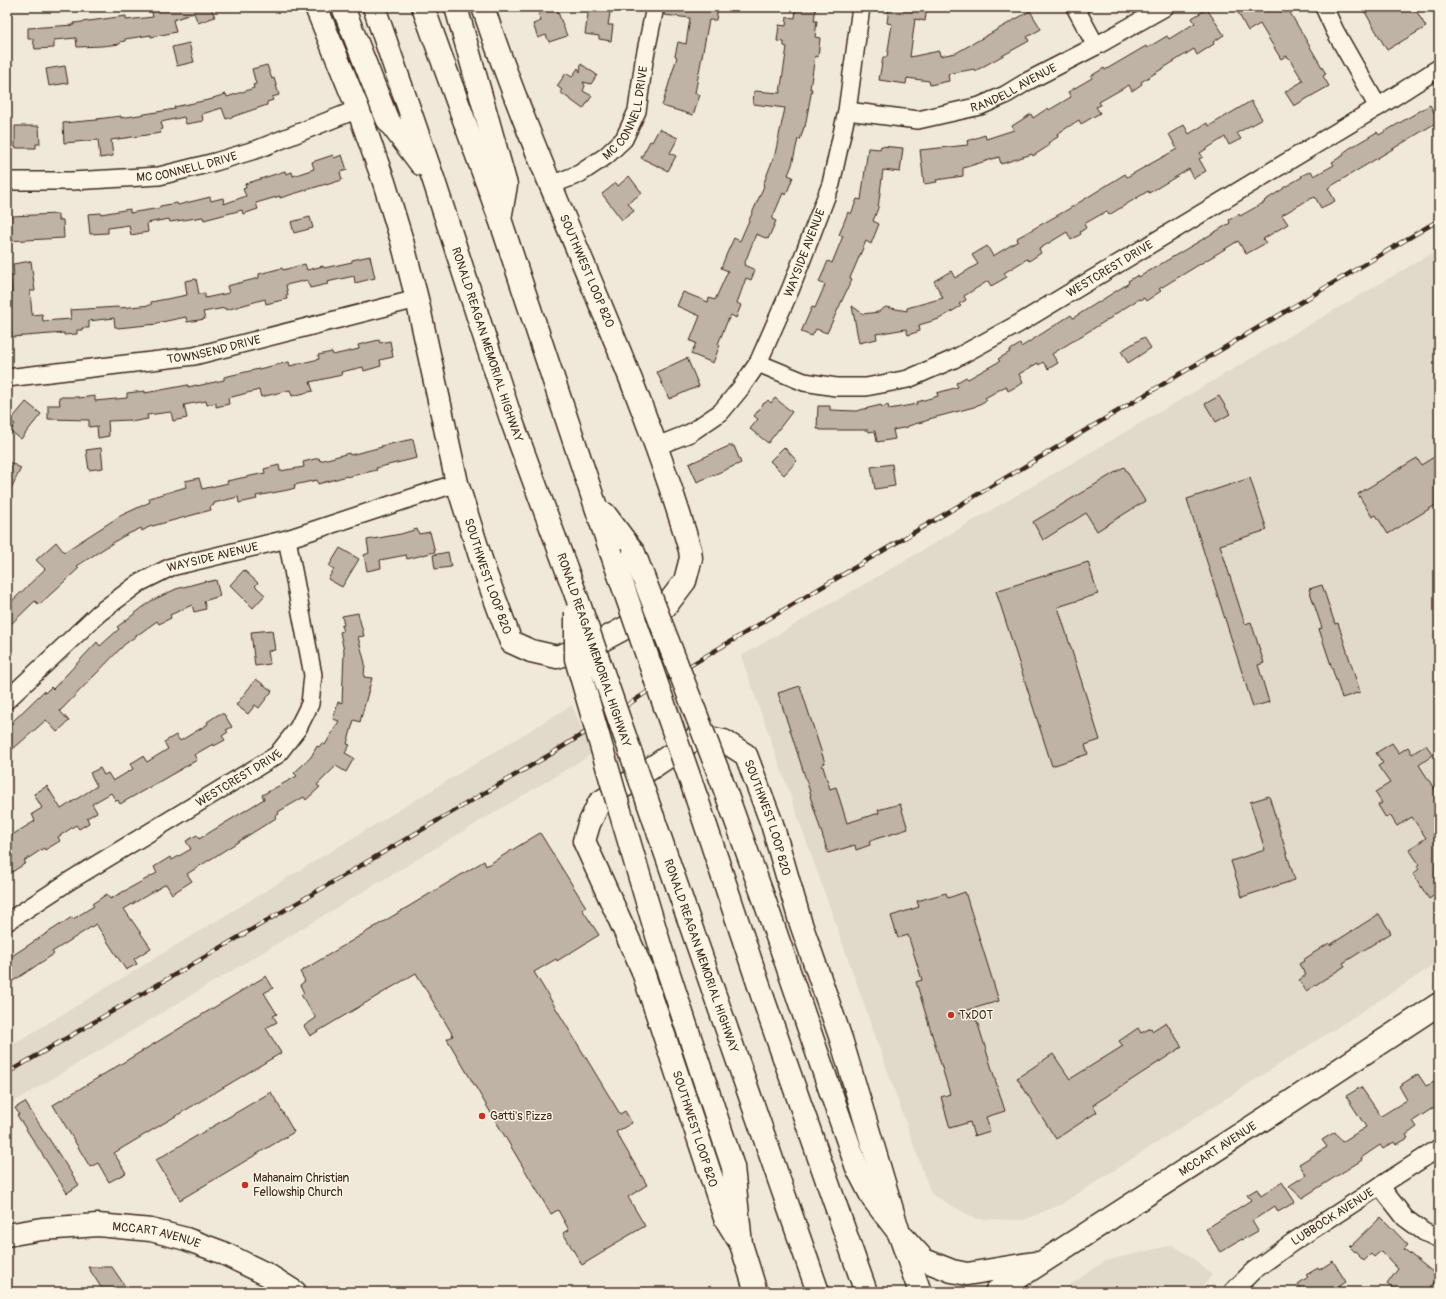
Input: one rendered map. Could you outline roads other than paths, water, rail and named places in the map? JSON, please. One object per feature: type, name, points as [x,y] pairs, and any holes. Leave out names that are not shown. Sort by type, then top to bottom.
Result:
[{"type":"main road","name":"SOUTHWEST LOOP 820","points":[[316,7],[358,110],[402,241],[417,299],[457,483],[485,572],[511,642],[531,651],[557,657],[597,643],[666,606],[685,581],[691,558],[676,500],[657,446],[615,337],[509,81],[483,7]]},
{"type":"main road","points":[[343,7],[388,119],[434,180]]},
{"type":"main road","name":"RONALD REAGAN MEMORIAL HIGHWAY","points":[[374,7],[434,180],[511,419],[576,595],[818,1292]]},
{"type":"main road","points":[[422,7],[500,219],[611,552],[866,1292]]},
{"type":"main road","points":[[456,7],[506,185],[500,219]]},
{"type":"main road","points":[[594,499],[634,553],[721,780],[764,899],[857,1168],[873,1199],[899,1233],[924,1260],[952,1271],[967,1274],[1046,1261]]},
{"type":"main road","points":[[576,595],[576,659],[664,959],[733,1167],[741,1244]]},
{"type":"main road","name":"SOUTHWEST LOOP 820","points":[[756,1292],[741,1244],[725,1218],[642,969],[584,840],[589,824],[599,803],[699,736],[724,740],[746,755],[772,824],[800,921],[841,1039],[899,1233],[920,1292]]},
{"type":"main road","name":"MCCART AVENUE","points":[[996,1292],[1046,1261],[1439,1004]]},
{"type":"main road","name":"MCCART AVENUE","points":[[7,1235],[42,1230],[100,1225],[150,1230],[186,1238],[221,1252],[268,1275],[294,1292]]},
{"type":"street","name":"MC CONNELL DRIVE","points":[[551,185],[579,174],[606,156],[624,139],[636,111],[655,7]]},
{"type":"street","name":"WAYSIDE AVENUE","points":[[657,446],[690,433],[721,412],[740,389],[758,363],[791,288],[831,184],[847,111],[861,7]]},
{"type":"street","points":[[1075,7],[1096,46]]},
{"type":"street","name":"RANDELL AVENUE","points":[[847,111],[918,120],[980,106],[1005,95],[1165,7]]},
{"type":"street","points":[[1324,7],[1335,31],[1378,107]]},
{"type":"street","name":"WESTCREST DRIVE","points":[[758,363],[804,382],[836,387],[866,387],[908,379],[954,359],[1018,324],[1378,107],[1439,68]]},
{"type":"street","name":"MC CONNELL DRIVE","points":[[7,182],[72,181],[159,176],[215,162],[258,149],[358,110]]},
{"type":"street","name":"TOWNSEND DRIVE","points":[[7,378],[194,356],[417,299]]},
{"type":"street","name":"WAYSIDE AVENUE","points":[[7,700],[99,614],[139,583],[171,567],[288,539],[457,483]]},
{"type":"street","name":"WESTCREST DRIVE","points":[[7,922],[71,880],[277,755],[298,728],[310,704],[313,675],[288,539]]},
{"type":"street","name":"LUBBOCK AVENUE","points":[[1232,1292],[1253,1272],[1293,1242],[1439,1148]]},
{"type":"street","points":[[1380,1186],[1405,1218],[1424,1232],[1439,1240]]},
{"type":"railway","points":[[7,1073],[551,754],[659,684],[1439,220]]},
{"type":"place","name":"TxDOT","points":[[951,1015]]},
{"type":"place","name":"Gatti's Pizza","points":[[482,1116]]},
{"type":"place","name":"Mahanaim Christian Fellowship Church","points":[[245,1185]]}]
